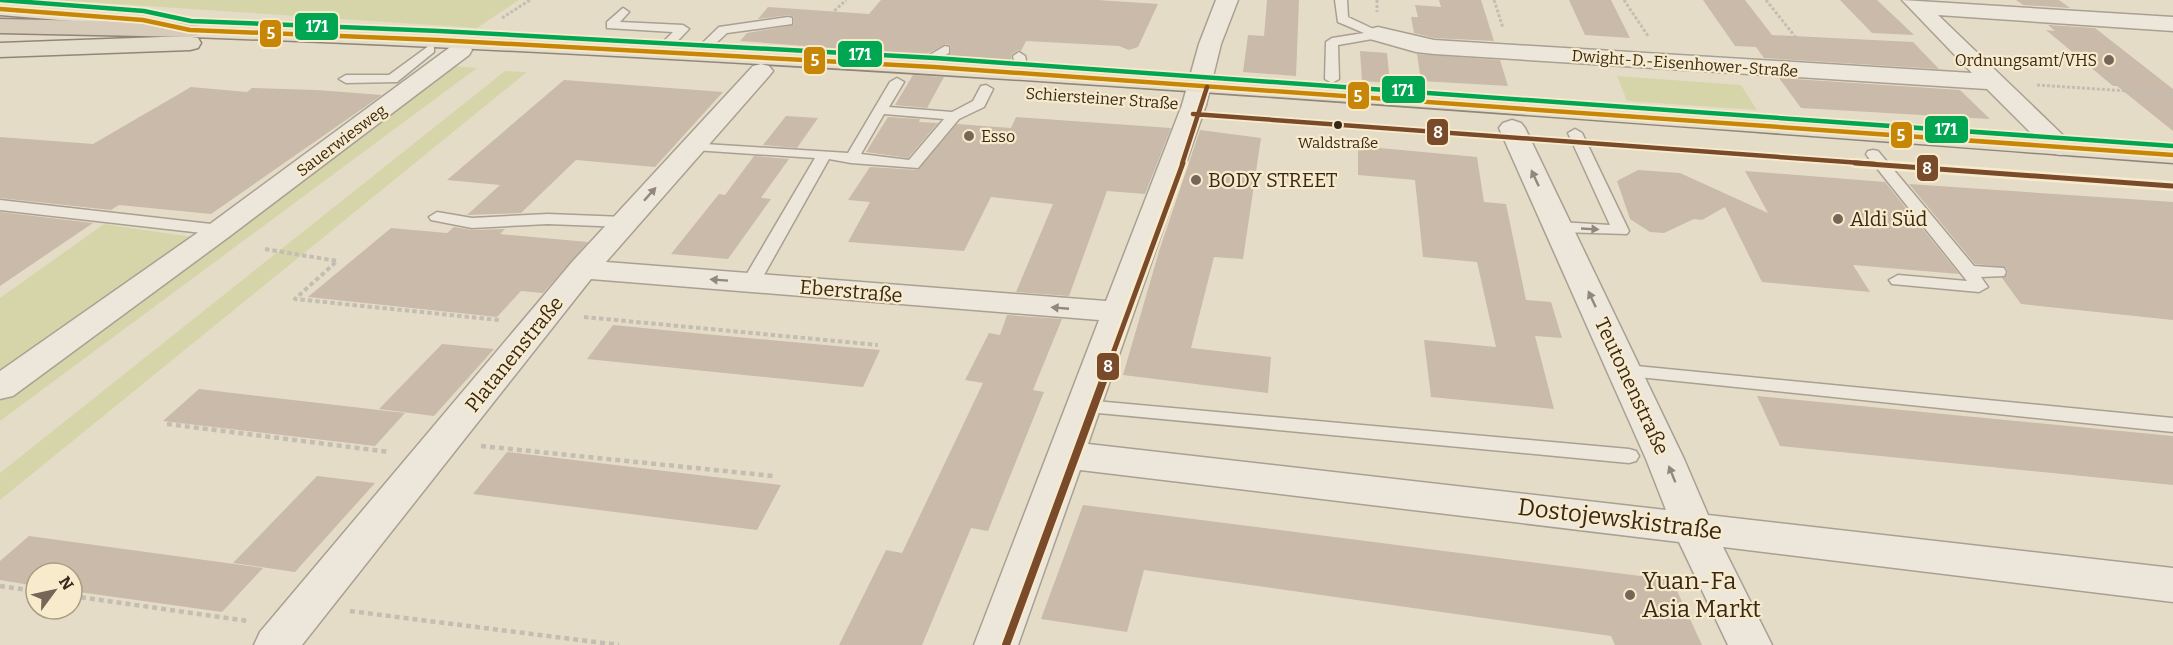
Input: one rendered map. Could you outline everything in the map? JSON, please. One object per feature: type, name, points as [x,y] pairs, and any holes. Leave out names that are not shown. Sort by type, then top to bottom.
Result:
[{"type":"highway","points":[[0,26],[45,26],[190,36]]},
{"type":"highway","points":[[0,40],[190,36]]},
{"type":"main road","points":[[0,9],[123,18],[190,36],[430,49],[465,45]]},
{"type":"main road","points":[[0,51],[190,36],[465,45]]},
{"type":"main road","name":"Schiersteiner Straße","points":[[465,45],[698,53],[906,75],[986,89],[1196,95],[2173,155]]},
{"type":"main road","name":"Schiersteiner Straße","points":[[465,45],[761,71],[906,75],[1021,65],[1196,95],[1512,128],[2173,177]]},
{"type":"street","points":[[996,645],[1119,312],[1227,0]]},
{"type":"street","points":[[1915,3],[2173,24]]},
{"type":"street","points":[[1915,3],[2060,147]]},
{"type":"street","name":"Dwight-D.-Eisenhower-Straße","points":[[1378,34],[1416,45],[1434,47],[1995,82]]},
{"type":"street","name":"Sauerwiesweg","points":[[0,388],[220,230],[465,45]]},
{"type":"street","name":"Platanenstraße","points":[[291,626],[583,269],[761,71]]},
{"type":"street","name":"Teutonenstraße","points":[[1512,128],[1626,371],[1694,528],[1750,645]]},
{"type":"street","name":"Eberstraße","points":[[583,269],[1119,312]]},
{"type":"street","name":"Dostojewskistraße","points":[[1066,455],[2173,585]]},
{"type":"lane","points":[[1341,0],[1342,18],[1378,34]]},
{"type":"lane","points":[[623,12],[611,25],[683,29],[662,50]]},
{"type":"lane","points":[[698,53],[723,30],[788,21]]},
{"type":"lane","points":[[1332,79],[1332,42],[1378,34]]},
{"type":"lane","points":[[346,79],[392,79],[430,49]]},
{"type":"lane","points":[[851,159],[880,110],[906,75],[945,50]]},
{"type":"lane","points":[[694,146],[824,154],[912,165],[954,116],[979,104],[986,89]]},
{"type":"lane","points":[[880,110],[954,116]]},
{"type":"lane","points":[[1559,227],[1621,231],[1575,132]]},
{"type":"lane","points":[[752,282],[824,154]]},
{"type":"lane","points":[[1873,154],[1969,271],[1979,287],[1898,280]]},
{"type":"lane","points":[[0,205],[220,230]]},
{"type":"lane","points":[[437,217],[472,223],[548,219],[624,222]]},
{"type":"lane","points":[[1969,271],[1998,273]]},
{"type":"lane","points":[[1626,371],[2173,425]]},
{"type":"lane","points":[[1084,406],[1629,456]]},
{"type":"path","points":[[804,40],[846,0]]},
{"type":"path","points":[[1624,0],[1665,61]]},
{"type":"path","points":[[1766,0],[1822,71]]},
{"type":"path","points":[[1995,82],[2173,94]]},
{"type":"path","points":[[265,249],[338,261],[295,299],[878,345]]},
{"type":"path","points":[[167,424],[436,450],[773,476]]},
{"type":"path","points":[[0,586],[24,589]]},
{"type":"path","points":[[84,599],[291,626],[619,645]]},
{"type":"green space","points":[[56,0],[519,0],[477,28]]},
{"type":"green space","points":[[452,66],[477,68],[0,421],[0,395]]},
{"type":"green space","points":[[505,71],[527,72],[0,500],[0,473]]},
{"type":"green space","points":[[1617,76],[1741,85],[1757,110],[1627,101]]},
{"type":"green space","points":[[104,224],[199,238],[0,378],[0,298]]},
{"type":"building","points":[[881,0],[1098,0],[1158,4],[1138,47],[1129,50],[1119,46],[1026,41],[1021,51],[1018,50],[1011,55],[1012,63],[944,59],[951,53],[951,46],[946,44],[925,55],[740,41],[747,33],[794,25],[794,17],[789,15],[758,19],[768,7],[869,14]]},
{"type":"building","points":[[1267,0],[1299,0],[1296,76],[1243,72],[1248,35],[1264,36]]},
{"type":"building","points":[[1439,0],[1481,0],[1494,41],[1434,38],[1414,33],[1411,17],[1418,17],[1415,5],[1441,7]]},
{"type":"building","points":[[1569,0],[1611,0],[1630,38],[1585,35]]},
{"type":"building","points":[[1703,0],[1745,0],[1772,35],[1913,42],[1939,69],[1764,58],[1756,47],[1735,46]]},
{"type":"building","points":[[1840,0],[1877,0],[1914,35],[1872,33]]},
{"type":"building","points":[[2016,0],[2059,0],[2070,8],[2023,5]]},
{"type":"building","name":"Ordnungsamt/VHS","points":[[2048,25],[2095,28],[2173,89],[2173,131],[2117,86],[2113,86],[2046,30],[2055,31]]},
{"type":"building","points":[[1360,51],[1387,53],[1390,83],[1362,81]]},
{"type":"building","points":[[1417,54],[1500,60],[1508,86],[1421,81]]},
{"type":"building","points":[[913,75],[944,77],[927,108],[895,105]]},
{"type":"building","points":[[1779,78],[1960,90],[1990,119],[1801,108]]},
{"type":"building","points":[[564,80],[723,92],[655,167],[576,160],[521,213],[467,215],[500,185],[447,180]]},
{"type":"building","points":[[191,87],[247,92],[252,88],[382,95],[211,214],[119,205],[111,210],[0,198],[0,137],[93,144]]},
{"type":"building","points":[[786,116],[818,118],[797,148],[763,145]]},
{"type":"building","points":[[888,117],[920,119],[919,122],[938,123],[908,158],[866,152]]},
{"type":"building","points":[[1016,117],[1171,128],[1145,194],[1107,191],[1069,296],[1016,292],[1053,204],[991,197],[964,251],[848,242],[870,202],[848,200],[870,167],[918,170],[957,124],[1011,128]]},
{"type":"building","points":[[1200,130],[1261,138],[1243,259],[1214,257],[1191,348],[1271,357],[1268,393],[1123,375],[1160,248]]},
{"type":"building","points":[[1358,146],[1477,157],[1484,202],[1506,204],[1526,300],[1551,302],[1562,338],[1535,336],[1554,409],[1431,397],[1424,340],[1496,347],[1477,262],[1423,257],[1415,180],[1358,175]]},
{"type":"building","points":[[754,156],[789,159],[761,198],[771,199],[728,259],[671,254],[719,194],[725,195]]},
{"type":"building","name":"Aldi Süd","points":[[1638,170],[1680,173],[1768,213],[1745,171],[1885,182],[1959,274],[1853,265],[1870,292],[1762,282],[1725,207],[1702,220],[1694,219],[1664,233],[1650,232],[1630,219],[1617,181]]},
{"type":"building","points":[[1909,184],[2173,202],[2173,320],[2021,304],[2002,278],[2008,273],[2006,267],[1975,264]]},
{"type":"building","points":[[0,212],[93,223],[0,286]]},
{"type":"building","points":[[454,227],[472,230],[505,229],[500,234],[588,242],[543,293],[521,291],[497,317],[308,297],[391,228],[447,233]]},
{"type":"building","points":[[1007,315],[1062,319],[1033,390],[1044,392],[988,531],[971,528],[922,645],[839,645],[886,550],[902,553],[983,383],[965,380],[989,333],[1000,335]]},
{"type":"building","points":[[613,325],[880,350],[863,387],[587,359]]},
{"type":"building","points":[[442,344],[494,349],[434,416],[379,409]]},
{"type":"building","points":[[199,389],[405,413],[375,446],[163,421]]},
{"type":"building","points":[[1757,396],[2173,436],[2173,485],[1780,446]]},
{"type":"building","points":[[507,452],[781,485],[757,530],[473,494]]},
{"type":"building","points":[[317,476],[375,483],[295,572],[233,563]]},
{"type":"building","points":[[1083,505],[1672,580],[1702,645],[1615,645],[1611,636],[1144,570],[1127,632],[1041,619]]},
{"type":"building","points":[[29,536],[263,568],[222,612],[84,593],[84,561],[24,561],[24,584],[0,580],[0,561]]},
{"type":"transit line","name":"171","points":[[1,0],[144,11],[191,21],[439,31],[935,58],[2173,146]]},
{"type":"transit line","name":"5","points":[[0,9],[143,20],[190,30],[438,40],[934,67],[2173,155]]},
{"type":"transit line","name":"8","points":[[1006,645],[1195,129],[1207,87]]},
{"type":"transit line","name":"8","points":[[1193,114],[2172,186]]},
{"type":"place","name":"Ordnungsamt/VHS","points":[[2109,60]]},
{"type":"place","name":"Waldstraße","points":[[1338,125]]},
{"type":"place","name":"Esso","points":[[969,136]]},
{"type":"place","name":"BODY STREET","points":[[1196,180]]},
{"type":"place","name":"Aldi Süd","points":[[1838,219]]},
{"type":"place","name":"Yuan-Fa Asia Markt","points":[[1630,595]]}]
